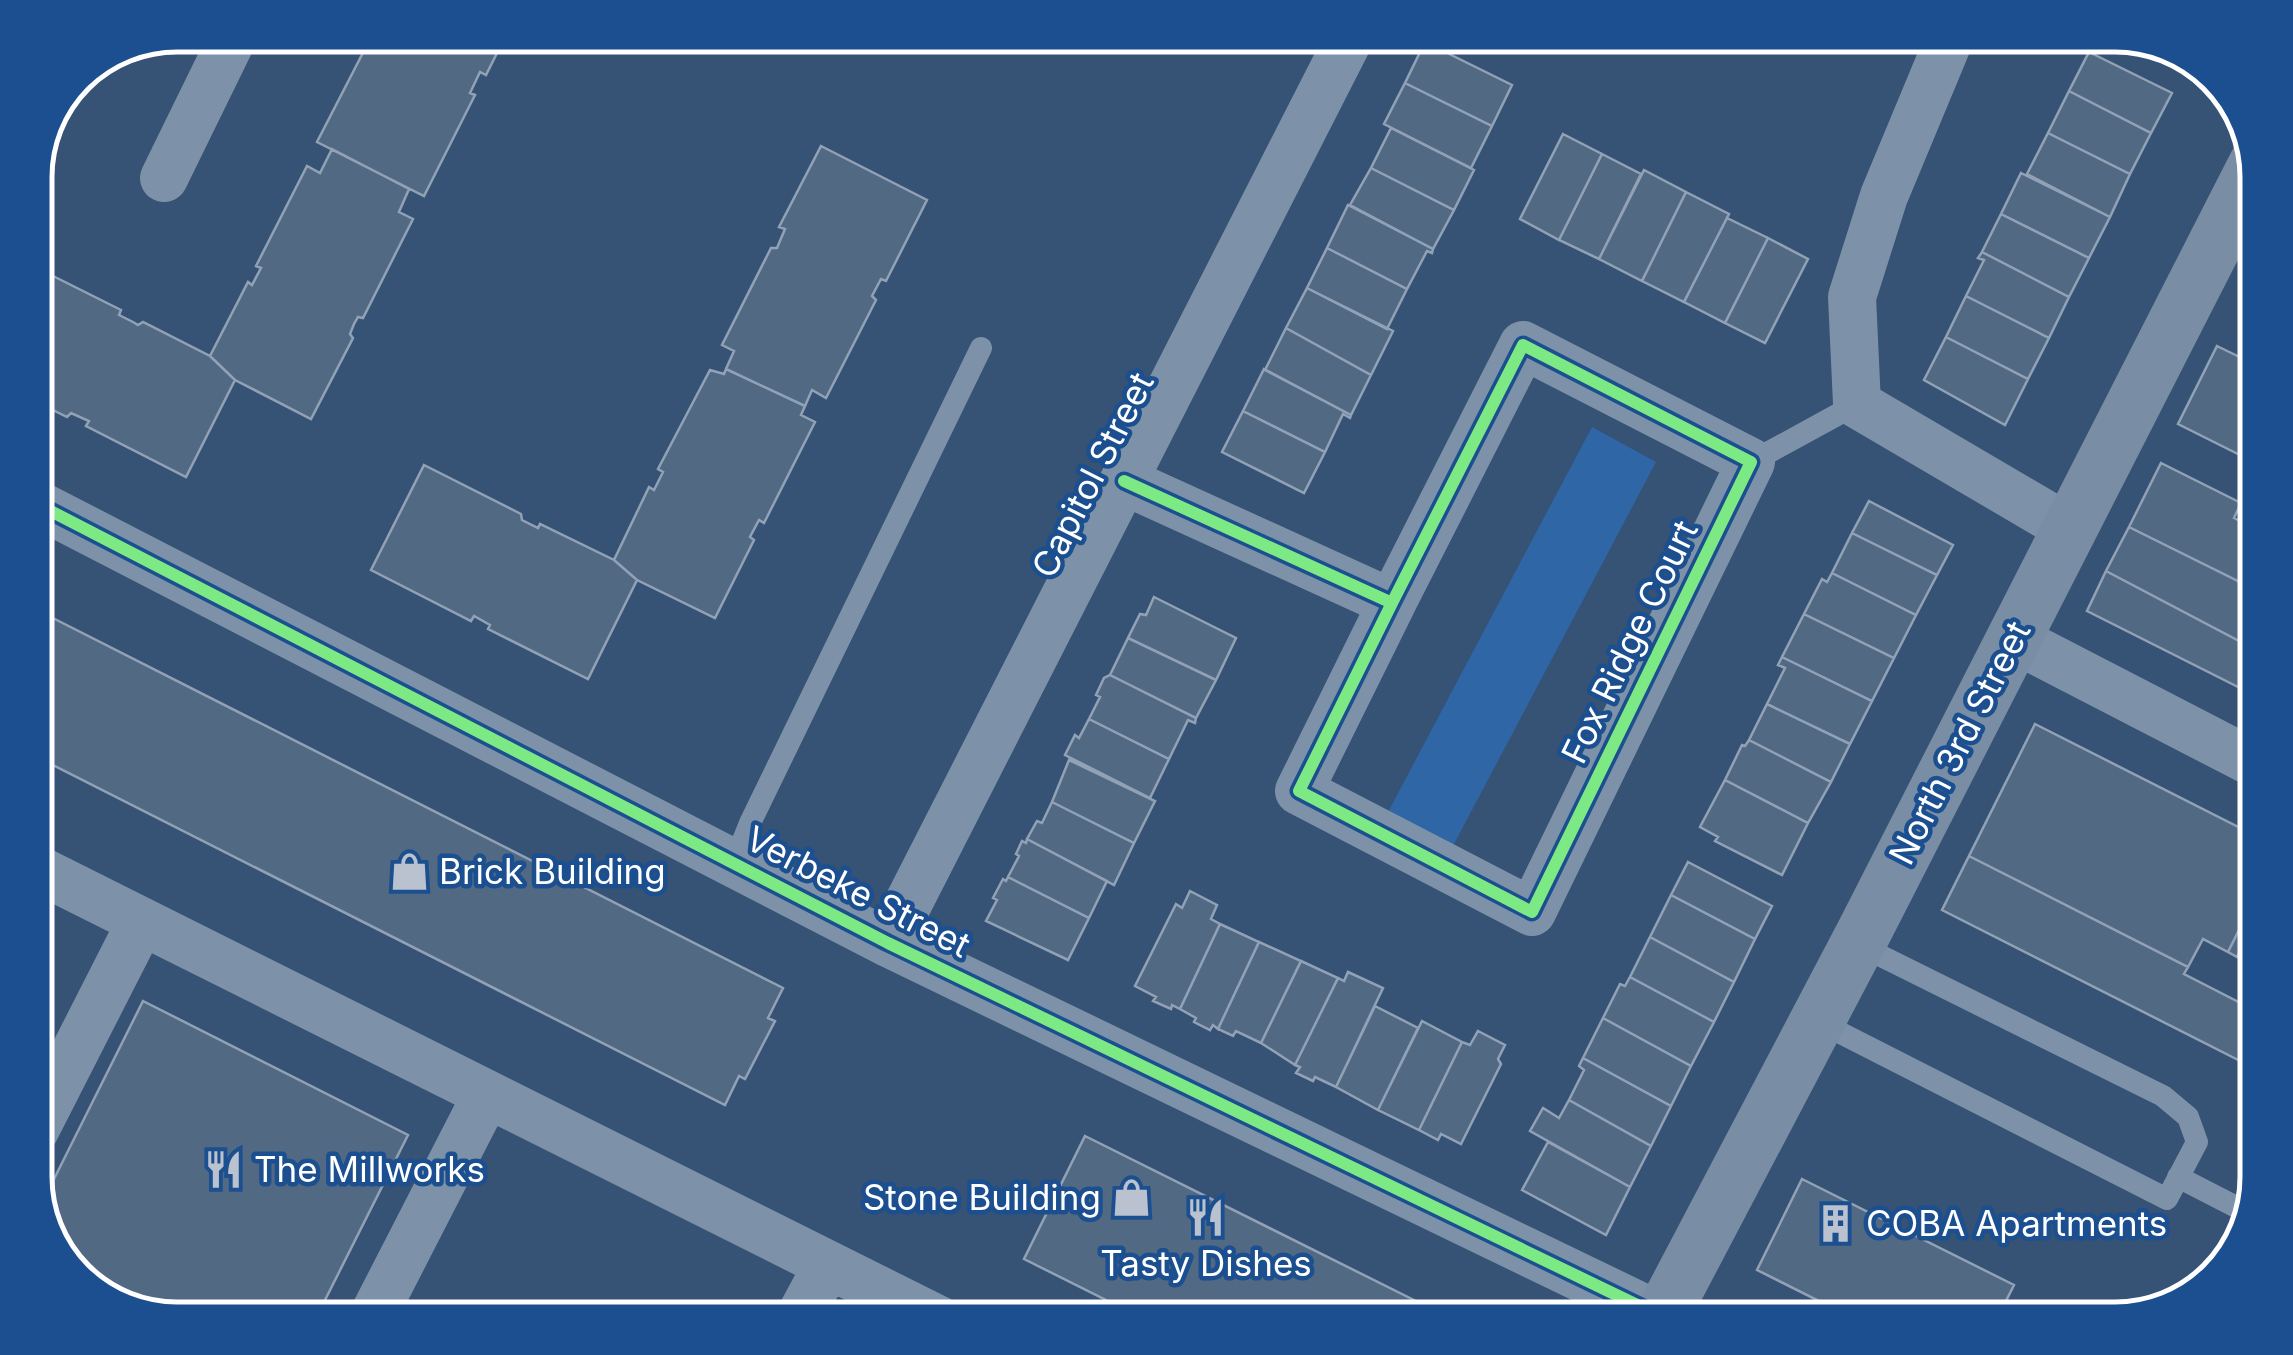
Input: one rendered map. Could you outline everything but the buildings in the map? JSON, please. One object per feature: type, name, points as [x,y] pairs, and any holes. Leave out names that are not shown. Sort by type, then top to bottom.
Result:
[{"type":"main road","name":"North 3rd Street","points":[[1670,1302],[2240,195]]},
{"type":"street","points":[[164,178],[226,52]]},
{"type":"street","name":"Capitol Street","points":[[888,943],[1342,52]]},
{"type":"street","points":[[1943,52],[1884,196],[1852,297],[1857,404],[2070,529]]},
{"type":"street","name":"Fox Ridge Court","points":[[1524,345],[1751,462],[1532,912],[1298,791],[1392,603],[1524,345]]},
{"type":"street","points":[[1124,480],[1392,603]]},
{"type":"street","name":"Verbeke Street","points":[[53,512],[888,943],[1626,1302]]},
{"type":"street","points":[[2014,639],[2240,756]]},
{"type":"street","points":[[53,877],[902,1302]]},
{"type":"street","points":[[53,1095],[141,922]]},
{"type":"street","points":[[381,1302],[486,1096]]},
{"type":"street","points":[[808,1302],[827,1266]]},
{"type":"lane","points":[[734,863],[981,348]]},
{"type":"lane","points":[[1751,462],[1857,404]]},
{"type":"lane","points":[[1817,1021],[2167,1200],[2197,1142],[2188,1117],[2163,1096],[1857,944]]},
{"type":"lane","points":[[2178,1177],[2237,1207]]},
{"type":"shaded area","points":[[1592,427],[1656,462],[1453,846],[1388,812]]},
{"type":"cycle path","points":[[1124,481],[1392,603],[1299,791],[1532,912],[1751,462],[1523,345],[1392,603]]},
{"type":"cycle path","points":[[53,512],[888,943],[1631,1302]]},
{"type":"place","name":"Brick Building","points":[[409,872]]},
{"type":"place","name":"The Millworks","points":[[224,1170]]},
{"type":"place","name":"Stone Building","points":[[1131,1198]]},
{"type":"place","name":"Tasty Dishes","points":[[1206,1217]]},
{"type":"place","name":"COBA Apartments","points":[[1836,1224]]}]
